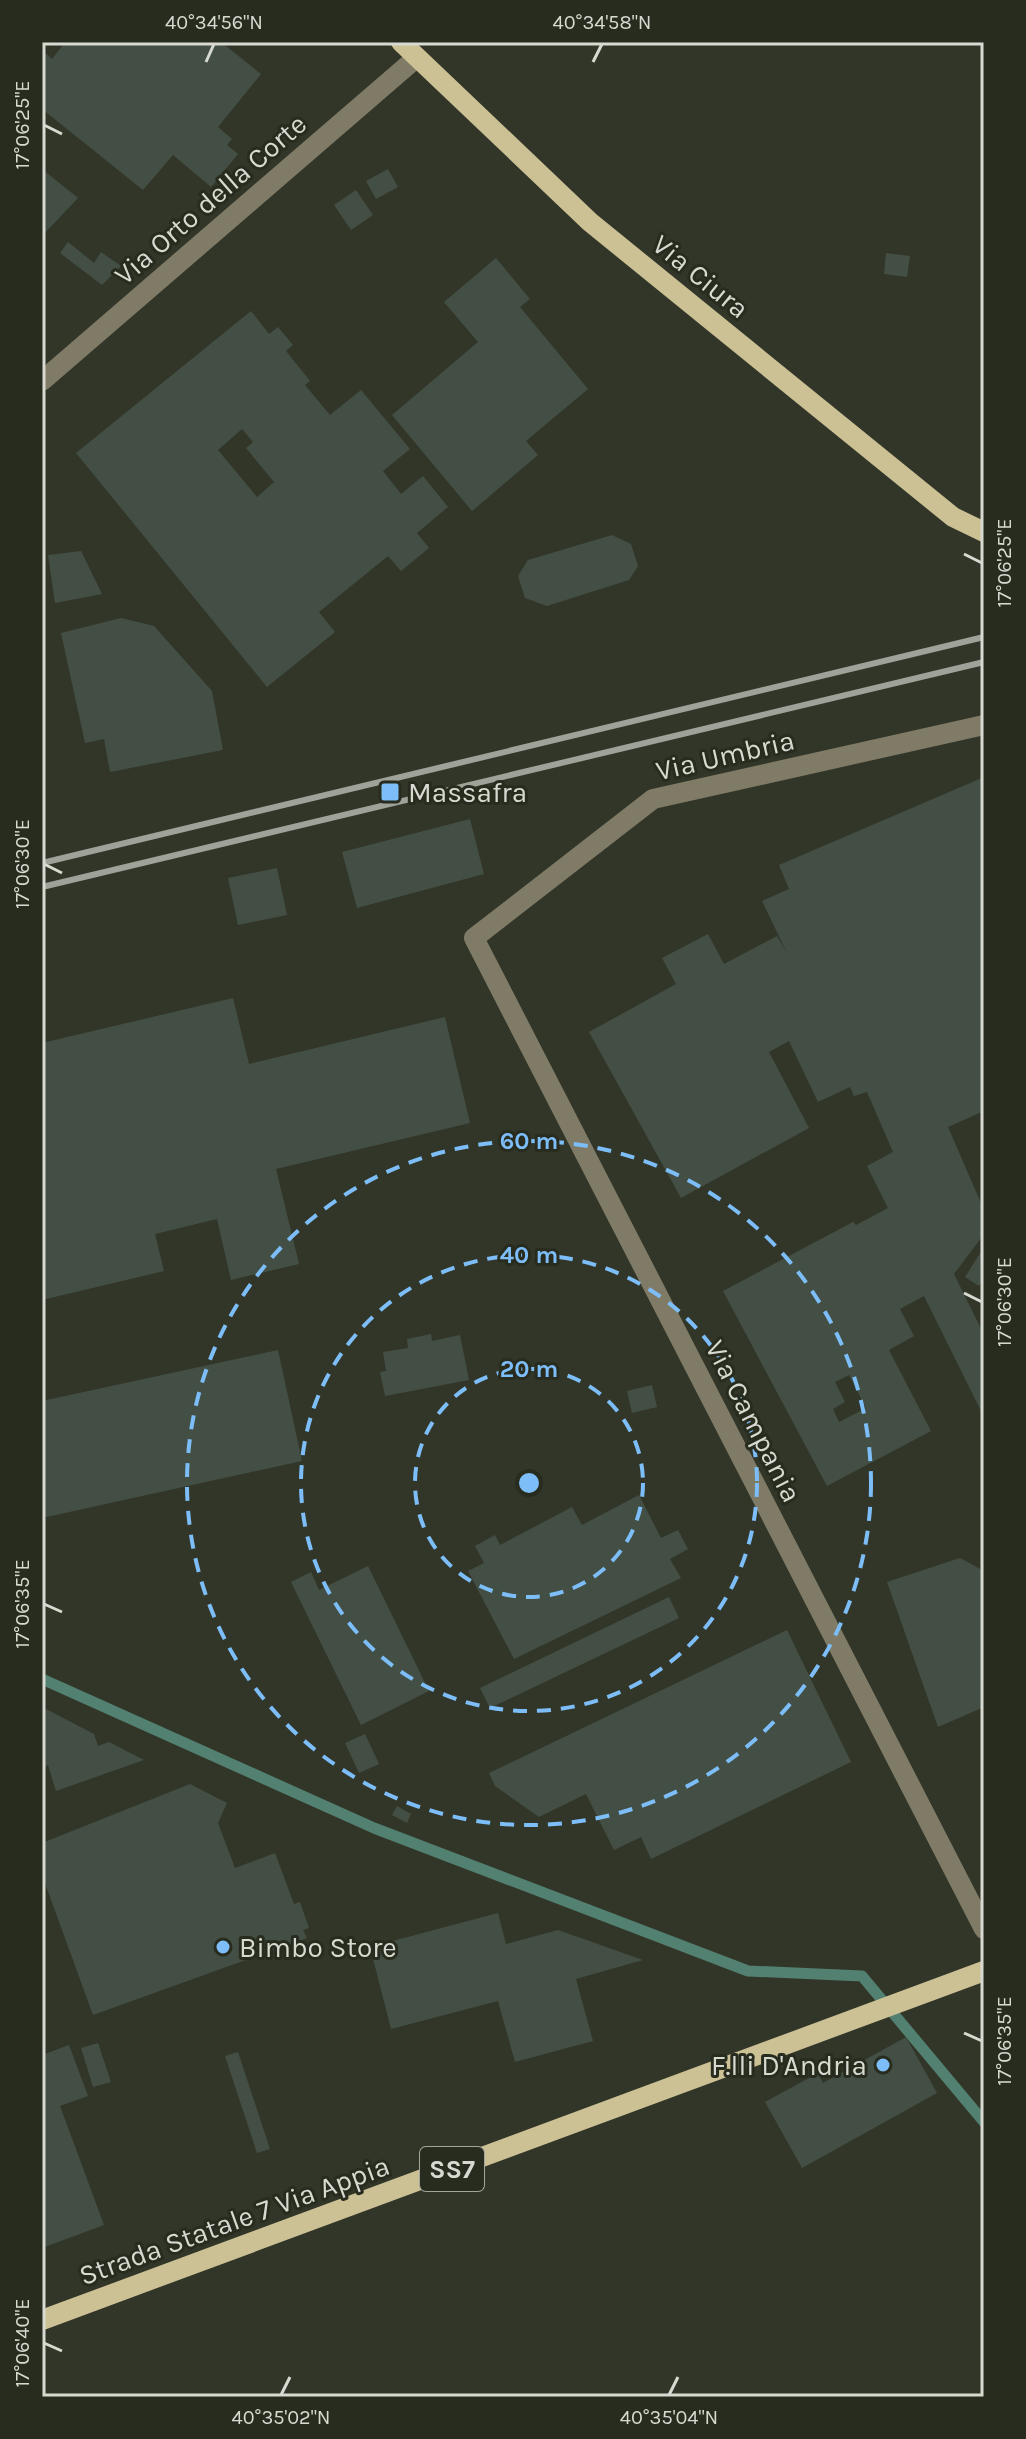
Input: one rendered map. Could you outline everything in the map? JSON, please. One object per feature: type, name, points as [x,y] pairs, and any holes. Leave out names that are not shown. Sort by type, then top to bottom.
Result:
[{"type":"main road","name":"Via Ciura","points":[[401,42],[415,59],[590,222],[953,517],[984,532]]},
{"type":"main road","name":"Strada Statale 7 Via Appia","points":[[42,2320],[984,1971]]},
{"type":"street","name":"Via Orto della Corte","points":[[42,381],[415,59]]},
{"type":"street","name":"Via Umbria","points":[[474,938],[653,799],[984,725]]},
{"type":"street","name":"Via Campania","points":[[474,938],[984,1929]]},
{"type":"building","points":[[65,42],[221,42],[261,74],[218,127],[232,139],[227,145],[238,154],[211,187],[173,155],[143,190],[42,109],[42,50],[52,59]]},
{"type":"building","points":[[42,169],[78,198],[42,236]]},
{"type":"building","points":[[388,169],[398,187],[376,199],[366,181]]},
{"type":"building","points":[[356,190],[373,215],[351,230],[334,205]]},
{"type":"building","points":[[68,242],[94,263],[101,252],[121,266],[102,285],[60,253]]},
{"type":"building","points":[[886,253],[910,256],[907,277],[884,274]]},
{"type":"building","points":[[496,258],[530,299],[520,307],[588,389],[526,441],[538,455],[472,511],[392,415],[478,342],[444,302]]},
{"type":"building","points":[[251,311],[269,334],[278,327],[293,345],[286,351],[310,381],[305,385],[330,415],[361,390],[410,449],[383,471],[401,494],[423,476],[448,507],[417,533],[429,548],[401,571],[388,556],[319,612],[335,632],[267,687],[76,453]],"holes":[[[242,429],[253,442],[246,448],[274,482],[257,497],[218,450]]]},
{"type":"building","points":[[612,535],[631,544],[638,566],[629,580],[547,606],[525,598],[518,576],[528,560]]},
{"type":"building","points":[[81,551],[102,594],[55,603],[48,555]]},
{"type":"building","points":[[121,618],[154,626],[212,691],[223,750],[110,772],[104,739],[85,743],[61,633]]},
{"type":"building","points":[[984,777],[984,1111],[948,1127],[984,1210],[984,1234],[954,1274],[984,1335],[984,1410],[981,1411],[924,1296],[900,1309],[914,1336],[889,1350],[931,1431],[827,1486],[723,1291],[853,1222],[856,1225],[888,1208],[867,1166],[893,1152],[867,1092],[854,1096],[850,1087],[818,1102],[789,1041],[769,1052],[809,1128],[681,1198],[589,1032],[676,984],[662,958],[708,934],[724,964],[777,936],[787,953],[762,901],[789,889],[779,865]],"holes":[[[849,1375],[866,1408],[839,1422],[833,1409],[845,1402],[835,1382]]]},
{"type":"building","points":[[470,819],[484,874],[357,908],[342,852]]},
{"type":"building","points":[[277,868],[287,915],[238,925],[228,878]]},
{"type":"building","points":[[233,998],[249,1064],[445,1017],[470,1123],[276,1169],[299,1264],[231,1280],[217,1219],[155,1234],[164,1271],[42,1300],[42,1043]]},
{"type":"building","points":[[984,1247],[984,1278],[979,1286],[965,1277]]},
{"type":"building","points":[[431,1334],[432,1341],[460,1335],[469,1380],[385,1396],[380,1372],[386,1371],[383,1352],[408,1348],[407,1339]]},
{"type":"building","points":[[278,1350],[302,1461],[42,1518],[42,1401]]},
{"type":"building","points":[[652,1385],[657,1407],[632,1413],[627,1391]]},
{"type":"building","points":[[639,1495],[661,1538],[678,1530],[688,1549],[670,1559],[681,1578],[514,1659],[468,1571],[484,1563],[475,1546],[495,1535],[500,1545],[572,1507],[582,1525]]},
{"type":"building","points":[[960,1558],[984,1571],[984,1707],[938,1727],[887,1582]]},
{"type":"building","points":[[368,1566],[429,1691],[361,1725],[291,1582],[311,1572],[319,1590]]},
{"type":"building","points":[[669,1597],[679,1618],[490,1708],[480,1688]]},
{"type":"building","points":[[787,1630],[851,1762],[651,1859],[641,1837],[614,1850],[586,1794],[539,1817],[495,1786],[489,1773]]},
{"type":"building","points":[[42,1707],[94,1734],[98,1746],[109,1742],[144,1760],[56,1791],[48,1765],[42,1769]]},
{"type":"building","points":[[365,1734],[379,1764],[359,1773],[345,1743]]},
{"type":"building","points":[[190,1784],[227,1803],[218,1823],[235,1868],[275,1853],[294,1904],[300,1902],[309,1928],[303,1930],[307,1938],[93,2015],[42,1875],[42,1843]]},
{"type":"building","points":[[397,1806],[411,1814],[407,1823],[392,1815]]},
{"type":"building","points":[[498,1913],[506,1944],[558,1930],[643,1960],[576,1979],[593,2041],[515,2062],[498,2001],[391,2029],[370,1947]]},
{"type":"building","points":[[906,2037],[937,2093],[802,2168],[765,2102],[818,2073],[823,2083]]},
{"type":"building","points":[[98,2043],[111,2082],[93,2087],[81,2048]]},
{"type":"building","points":[[69,2045],[88,2096],[60,2106],[104,2225],[42,2248],[42,2055]]},
{"type":"building","points":[[238,2052],[270,2149],[257,2153],[225,2056]]},
{"type":"waterway","points":[[42,1679],[374,1828],[748,1971],[862,1976],[984,2122]]},
{"type":"railway","points":[[42,863],[984,637]]},
{"type":"railway","points":[[42,887],[984,662]]},
{"type":"place","name":"Massafra","points":[[390,792]]},
{"type":"place","name":"Bimbo Store","points":[[223,1947]]},
{"type":"place","name":"F.lli D'Andria","points":[[883,2065]]}]
